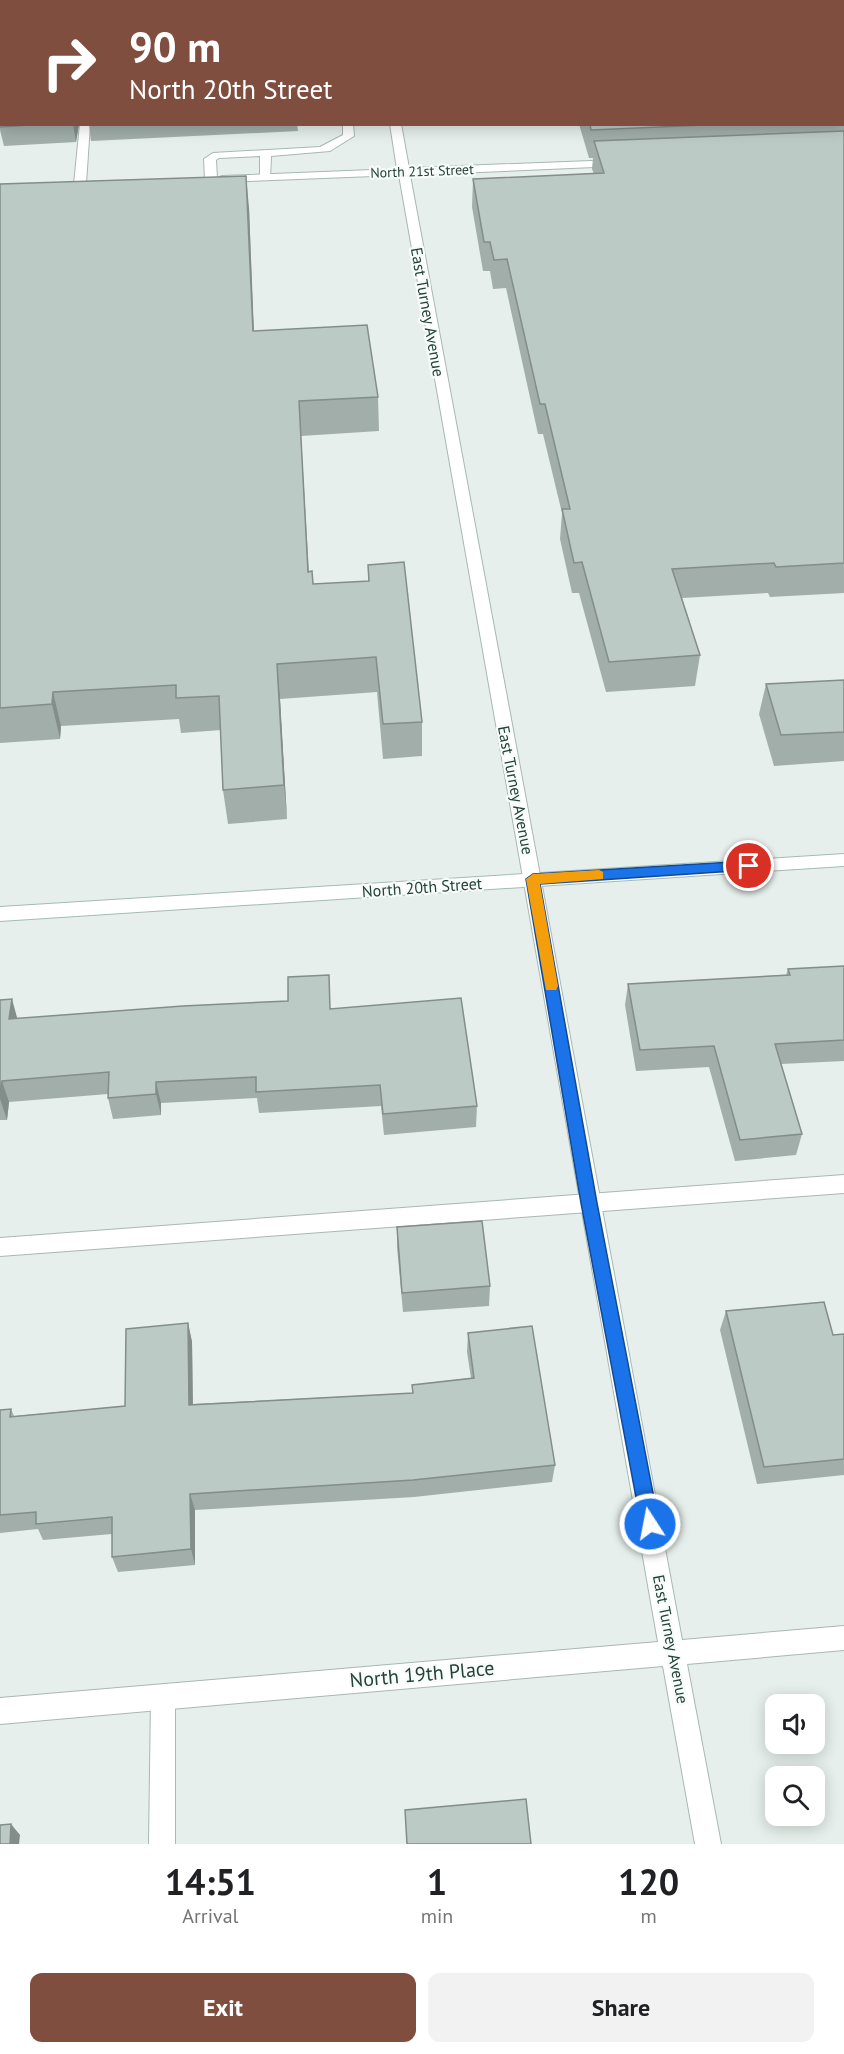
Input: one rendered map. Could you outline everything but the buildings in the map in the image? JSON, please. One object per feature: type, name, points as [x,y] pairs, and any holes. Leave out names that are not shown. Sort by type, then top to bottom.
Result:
[{"type":"street","points":[[80,184],[85,126]]},
{"type":"street","points":[[266,177],[265,152],[330,148],[349,136],[348,126]]},
{"type":"street","name":"East Turney Avenue","points":[[395,126],[533,879],[589,1203],[708,1844]]},
{"type":"street","name":"North 21st Street","points":[[265,152],[217,155],[210,159],[205,180],[632,162]]},
{"type":"street","name":"North 20th Street","points":[[0,914],[844,860]]},
{"type":"street","points":[[0,1247],[844,1184]]},
{"type":"street","name":"North 19th Place","points":[[0,1711],[844,1638]]},
{"type":"street","points":[[162,1844],[163,1697]]},
{"type":"slow traffic","points":[[551,986],[533,879],[599,875]]},
{"type":"route","points":[[650,1524],[589,1203],[533,879],[749,866]]}]
